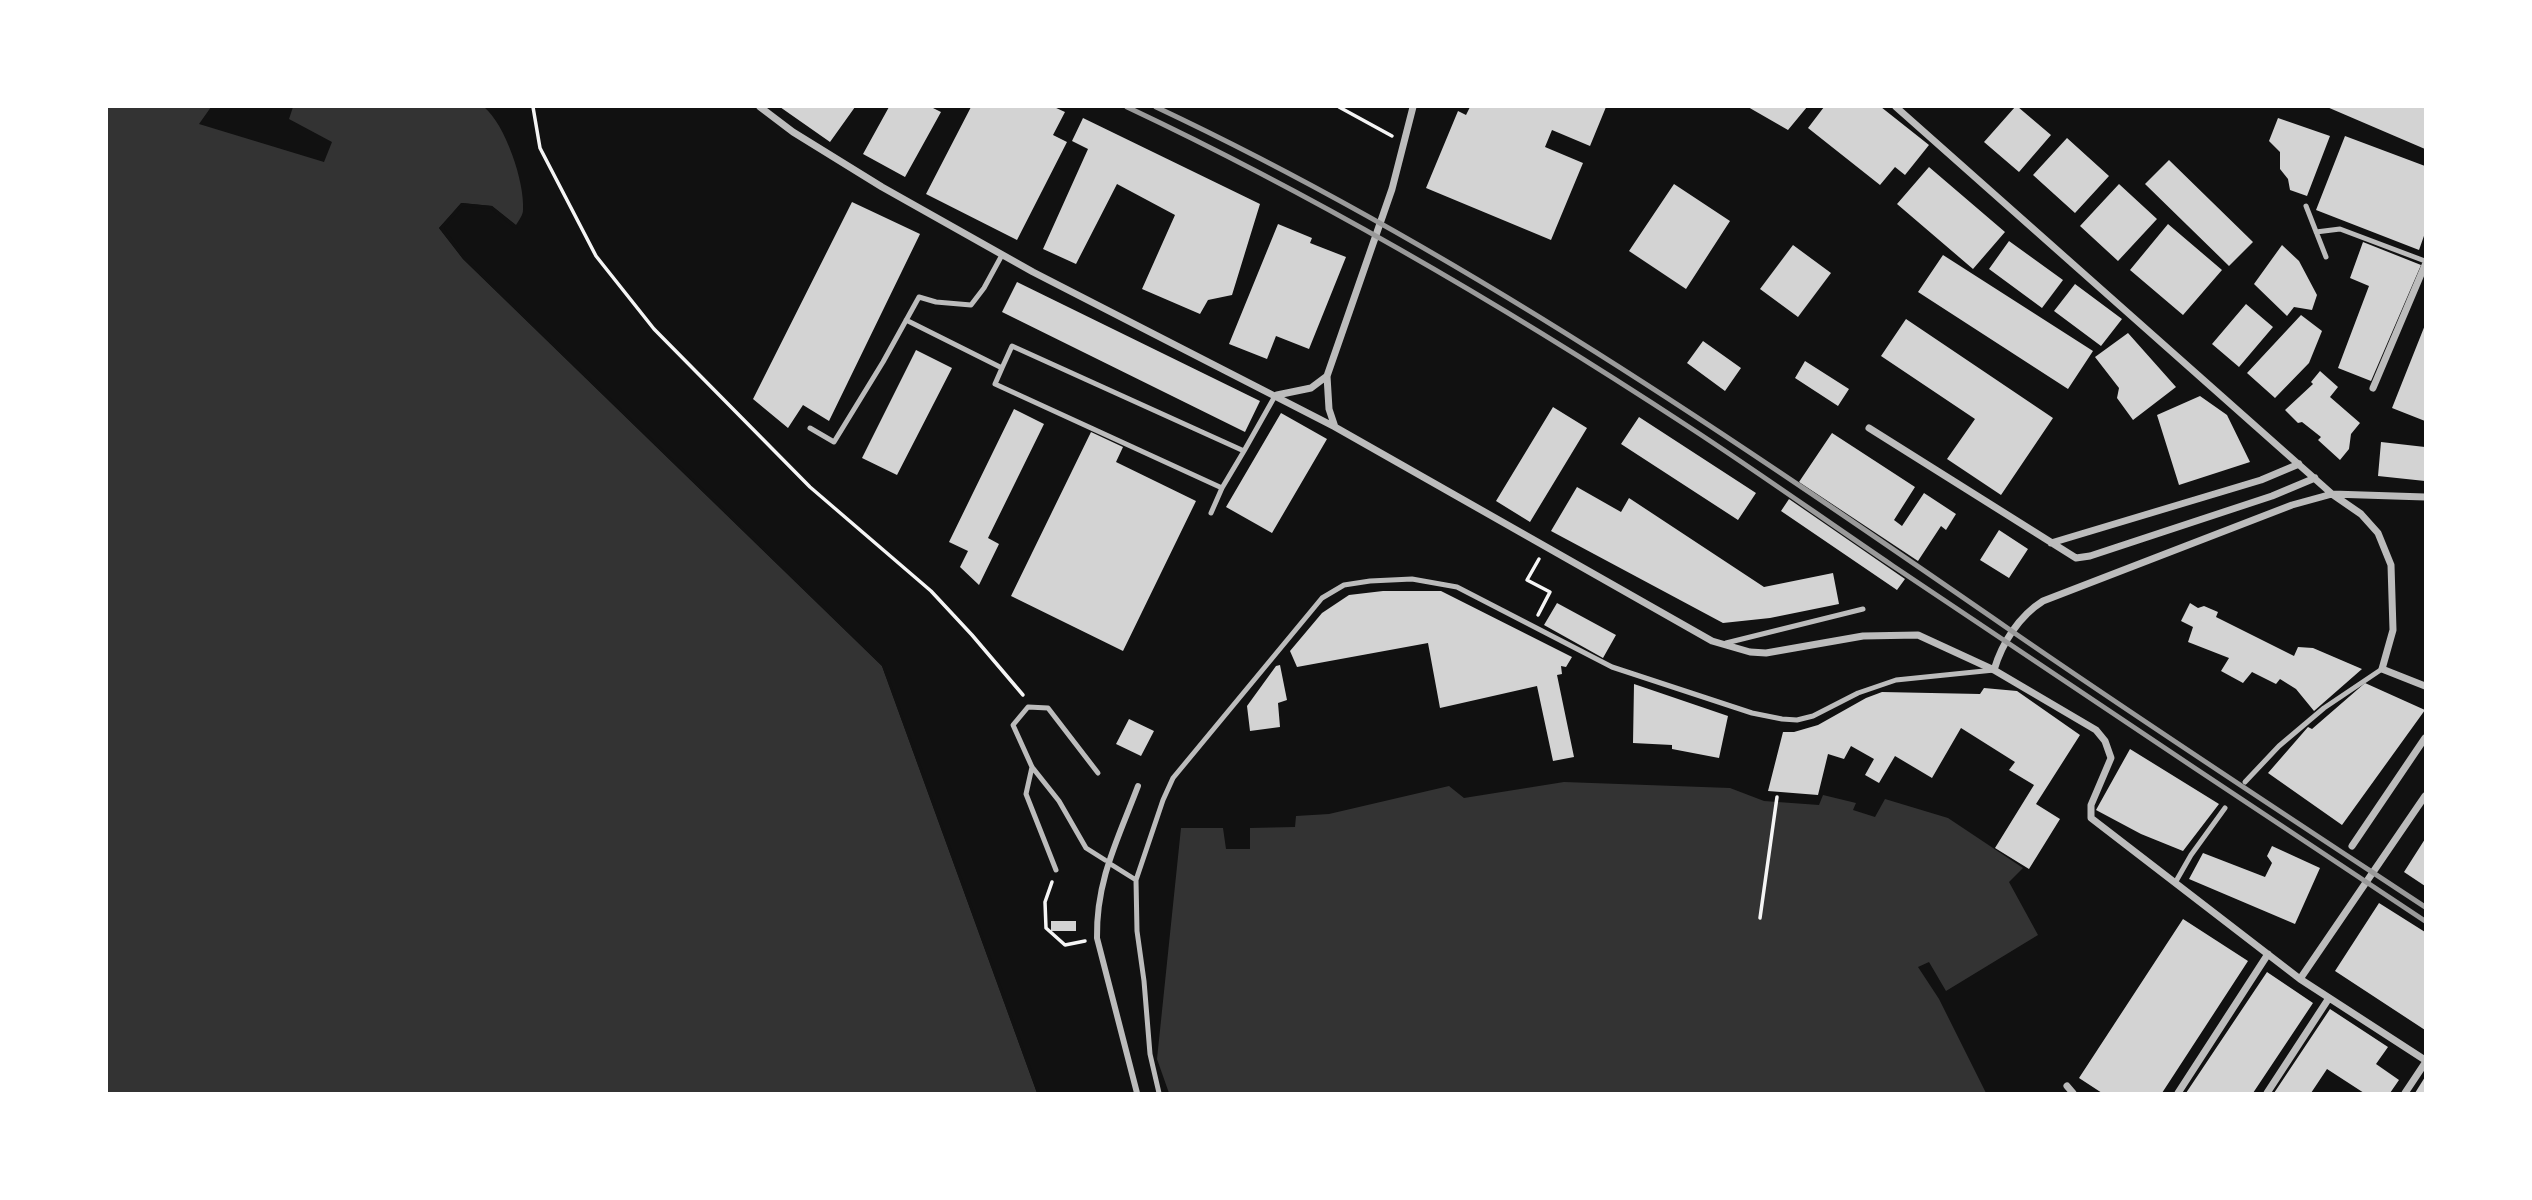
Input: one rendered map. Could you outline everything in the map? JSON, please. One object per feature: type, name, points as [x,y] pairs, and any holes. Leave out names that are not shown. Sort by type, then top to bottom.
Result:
[{"type":"street","points":[[760,107],[793,132],[882,187],[1002,255],[1335,427],[1712,640],[1750,652],[1766,653],[1863,636],[1919,635],[1994,670],[2096,730],[2105,741],[2110,758],[2091,805],[2091,818],[2300,979],[2425,1062],[2405,1093]]},
{"type":"street","points":[[1335,427],[1329,409],[1327,376],[1392,189],[1413,107]]},
{"type":"street","points":[[1896,107],[2332,494],[2361,514],[2378,533],[2390,565],[2393,630],[2382,669],[2425,686]]},
{"type":"street","points":[[2373,388],[2425,263]]},
{"type":"street","points":[[1275,396],[1301,391],[1327,376]]},
{"type":"street","points":[[1869,428],[2071,556],[2084,558],[2272,496],[2315,478]]},
{"type":"street","points":[[2052,543],[2261,480],[2299,464]]},
{"type":"street","points":[[1994,670],[1999,654],[2017,625],[2043,601],[2292,505],[2332,494],[2425,497]]},
{"type":"street","points":[[2352,846],[2425,738]]},
{"type":"street","points":[[1137,1093],[1097,938],[1096,914],[1102,880],[1138,786]]},
{"type":"street","points":[[2300,979],[2425,796]]},
{"type":"street","points":[[2178,1093],[2268,954]]},
{"type":"street","points":[[2267,1093],[2329,998]]},
{"type":"street","points":[[2067,1086],[2073,1093]]},
{"type":"lane","points":[[2306,206],[2326,257]]},
{"type":"lane","points":[[2316,232],[2340,229],[2425,263]]},
{"type":"lane","points":[[810,428],[834,442],[919,297],[936,302],[971,305],[1002,255]]},
{"type":"lane","points":[[906,320],[1002,369]]},
{"type":"lane","points":[[1222,488],[995,384],[1012,346],[1244,451]]},
{"type":"lane","points":[[1211,513],[1222,488],[1275,396]]},
{"type":"lane","points":[[1159,1093],[1150,1054],[1137,931],[1136,880],[1163,800],[1173,778],[1322,598],[1333,590],[1344,585],[1370,581],[1412,579],[1457,587],[1612,667],[1752,713],[1782,719],[1797,720],[1813,716],[1858,693],[1896,680],[1994,670]]},
{"type":"lane","points":[[1726,643],[1863,609]]},
{"type":"lane","points":[[2245,782],[2279,746],[2324,708],[2382,669]]},
{"type":"lane","points":[[1098,773],[1048,708],[1028,707],[1013,725],[1032,767],[1059,801],[1086,848],[1105,860]]},
{"type":"lane","points":[[1032,767],[1026,794],[1056,870]]},
{"type":"lane","points":[[2175,883],[2191,855],[2225,808]]},
{"type":"lane","points":[[1112,865],[1136,880]]},
{"type":"path","points":[[533,107],[540,148],[596,257],[654,328],[810,487],[931,591],[1014,684],[1028,707]]},
{"type":"path","points":[[1339,107],[1403,142]]},
{"type":"path","points":[[1532,626],[1550,592],[1527,580],[1546,547]]},
{"type":"path","points":[[1760,918],[1777,797]]},
{"type":"path","points":[[1056,870],[1045,902],[1046,928],[1065,945],[1097,938]]},
{"type":"shaded area","points":[[107,107],[211,107],[199,124],[324,162],[332,142],[289,119],[293,107],[484,107],[492,115],[506,140],[517,170],[523,198],[522,216],[516,225],[492,206],[462,203],[439,228],[463,259],[882,666],[1037,1093],[107,1093]]},
{"type":"shaded area","points":[[1564,782],[1730,788],[1764,801],[1819,805],[1823,795],[1856,803],[1853,810],[1875,817],[1885,799],[1948,818],[2023,868],[2009,882],[2038,935],[1946,991],[1929,962],[1918,967],[1939,999],[1986,1093],[1169,1093],[1157,1059],[1181,828],[1223,828],[1226,849],[1250,849],[1250,828],[1295,827],[1296,816],[1329,814],[1449,786],[1464,798]]},
{"type":"pier","points":[[461,203],[492,206],[518,227],[514,228],[491,209],[463,206],[444,228],[465,257],[884,664],[1040,1093],[1037,1093],[882,666],[463,259],[439,228]]},
{"type":"building","points":[[780,107],[855,107],[830,142]]},
{"type":"building","points":[[889,107],[931,107],[941,112],[905,177],[863,154]]},
{"type":"building","points":[[971,107],[1054,107],[1065,112],[1053,135],[1067,142],[1017,240],[926,194]]},
{"type":"building","points":[[1470,107],[1606,107],[1590,146],[1552,130],[1545,147],[1583,163],[1551,240],[1426,188],[1458,111],[1466,115]]},
{"type":"building","points":[[1748,107],[1807,107],[1788,130]]},
{"type":"building","points":[[1824,107],[1881,107],[1929,145],[1905,175],[1895,167],[1880,185],[1808,128]]},
{"type":"building","points":[[2015,107],[2051,135],[2019,172],[1984,142]]},
{"type":"building","points":[[2327,107],[2425,107],[2425,149]]},
{"type":"building","points":[[1083,118],[1260,204],[1232,295],[1208,300],[1200,314],[1142,289],[1175,215],[1117,184],[1076,264],[1043,249],[1088,149],[1072,141]]},
{"type":"building","points":[[2278,118],[2330,136],[2307,196],[2290,190],[2288,179],[2280,169],[2280,152],[2269,141]]},
{"type":"building","points":[[2345,136],[2425,166],[2425,233],[2419,250],[2316,210]]},
{"type":"building","points":[[2067,138],[2109,176],[2075,213],[2033,175]]},
{"type":"building","points":[[2169,160],[2253,242],[2229,266],[2145,184]]},
{"type":"building","points":[[1929,167],[2005,232],[1973,269],[1897,204]]},
{"type":"building","points":[[1674,184],[1730,221],[1686,289],[1629,251]]},
{"type":"building","points":[[2119,184],[2157,219],[2118,261],[2080,226]]},
{"type":"building","points":[[852,202],[920,234],[829,421],[803,405],[788,428],[753,399]]},
{"type":"building","points":[[1278,224],[1312,238],[1310,243],[1346,257],[1309,349],[1276,336],[1267,359],[1229,344]]},
{"type":"building","points":[[2168,224],[2222,270],[2183,315],[2130,270]]},
{"type":"building","points":[[2009,241],[2063,280],[2042,308],[1989,269]]},
{"type":"building","points":[[2363,242],[2421,265],[2371,381],[2338,368],[2369,286],[2350,278]]},
{"type":"building","points":[[1793,245],[1831,273],[1798,317],[1760,289]]},
{"type":"building","points":[[2282,245],[2299,261],[2317,295],[2312,310],[2294,307],[2287,316],[2254,284]]},
{"type":"building","points":[[1943,255],[2093,351],[2068,389],[1918,292]]},
{"type":"building","points":[[1017,282],[1260,401],[1245,432],[1002,312]]},
{"type":"building","points":[[2075,284],[2122,319],[2101,346],[2054,311]]},
{"type":"building","points":[[2246,304],[2273,327],[2239,367],[2212,344]]},
{"type":"building","points":[[2301,315],[2322,331],[2309,363],[2275,398],[2247,373]]},
{"type":"building","points":[[1906,319],[2053,418],[2001,495],[1947,459],[1975,419],[1881,356]]},
{"type":"building","points":[[2425,325],[2425,421],[2392,408]]},
{"type":"building","points":[[2128,333],[2176,387],[2133,420],[2117,398],[2119,388],[2095,357]]},
{"type":"building","points":[[1703,341],[1741,368],[1725,391],[1687,363]]},
{"type":"building","points":[[916,350],[952,368],[897,475],[862,458]]},
{"type":"building","points":[[1805,361],[1849,389],[1838,406],[1795,378]]},
{"type":"building","points":[[2320,371],[2338,387],[2330,397],[2360,423],[2351,434],[2349,449],[2340,460],[2318,440],[2321,437],[2302,422],[2298,423],[2285,410],[2313,384],[2311,382]]},
{"type":"building","points":[[2200,396],[2227,415],[2250,462],[2179,485],[2157,415]]},
{"type":"building","points":[[1553,407],[1587,428],[1530,522],[1496,501]]},
{"type":"building","points":[[1014,409],[1044,424],[988,538],[999,544],[979,585],[960,567],[968,551],[949,542]]},
{"type":"building","points":[[1281,413],[1327,439],[1272,533],[1226,507]]},
{"type":"building","points":[[1639,417],[1756,493],[1738,520],[1621,444]]},
{"type":"building","points":[[1091,432],[1123,447],[1116,462],[1196,501],[1123,651],[1011,596]]},
{"type":"building","points":[[1832,433],[1915,487],[1894,520],[1902,526],[1924,493],[1956,514],[1946,530],[1941,526],[1918,561],[1799,482]]},
{"type":"building","points":[[2381,442],[2425,447],[2425,481],[2378,476]]},
{"type":"building","points":[[1577,487],[1621,512],[1629,498],[1764,587],[1833,573],[1839,604],[1770,618],[1723,623],[1551,531]]},
{"type":"building","points":[[1789,499],[1905,579],[1897,590],[1781,511]]},
{"type":"building","points":[[1999,530],[2028,549],[2009,578],[1980,560]]},
{"type":"building","points":[[1383,591],[1441,591],[1572,657],[1566,667],[1561,666],[1562,674],[1557,675],[1574,757],[1553,761],[1537,686],[1440,708],[1428,643],[1297,667],[1290,651],[1322,613],[1349,595]]},
{"type":"building","points":[[1557,603],[1616,635],[1603,658],[1544,625]]},
{"type":"building","points":[[2190,603],[2198,608],[2204,606],[2218,612],[2216,617],[2294,656],[2298,647],[2313,648],[2362,669],[2314,711],[2296,689],[2280,679],[2276,684],[2252,672],[2243,683],[2221,671],[2229,658],[2188,642],[2193,627],[2181,621]]},
{"type":"building","points":[[1280,665],[1287,700],[1278,703],[1280,727],[1250,731],[1247,706],[1276,666]]},
{"type":"building","points":[[2365,683],[2425,710],[2342,825],[2268,773],[2308,727],[2312,729]]},
{"type":"building","points":[[1634,684],[1728,716],[1719,758],[1672,749],[1672,745],[1633,743]]},
{"type":"building","points":[[1984,688],[2017,691],[2080,735],[2036,804],[2060,819],[2029,869],[1995,848],[2034,785],[2009,770],[2015,762],[1961,728],[1932,778],[1895,756],[1879,783],[1865,775],[1874,759],[1851,746],[1844,759],[1828,754],[1818,795],[1768,791],[1783,732],[1794,732],[1818,725],[1882,692],[1980,694]]},
{"type":"building","points":[[1129,719],[1154,731],[1141,756],[1116,744]]},
{"type":"building","points":[[2130,749],[2219,804],[2183,851],[2141,834],[2096,810]]},
{"type":"building","points":[[2425,839],[2425,886],[2404,872]]},
{"type":"building","points":[[2272,846],[2320,868],[2295,924],[2189,879],[2203,853],[2265,877],[2272,863],[2267,856]]},
{"type":"building","points":[[2379,903],[2425,932],[2425,1030],[2335,971]]},
{"type":"building","points":[[2183,919],[2248,961],[2162,1093],[2102,1093],[2079,1078]]},
{"type":"building","points":[[1051,921],[1076,921],[1076,931],[1051,931]]},
{"type":"building","points":[[2267,972],[2313,1003],[2253,1093],[2186,1093]]},
{"type":"building","points":[[2330,1009],[2388,1047],[2376,1064],[2399,1080],[2390,1093],[2364,1093],[2327,1069],[2311,1093],[2274,1093]]},
{"type":"building","points":[[2425,1077],[2425,1093],[2415,1093]]},
{"type":"railway","points":[[1127,107],[1272,179],[1414,257],[1553,340],[1715,444],[2425,921]]},
{"type":"railway","points":[[1156,107],[1271,164],[1384,225],[1603,357],[1818,498],[2128,710],[2425,907]]}]
